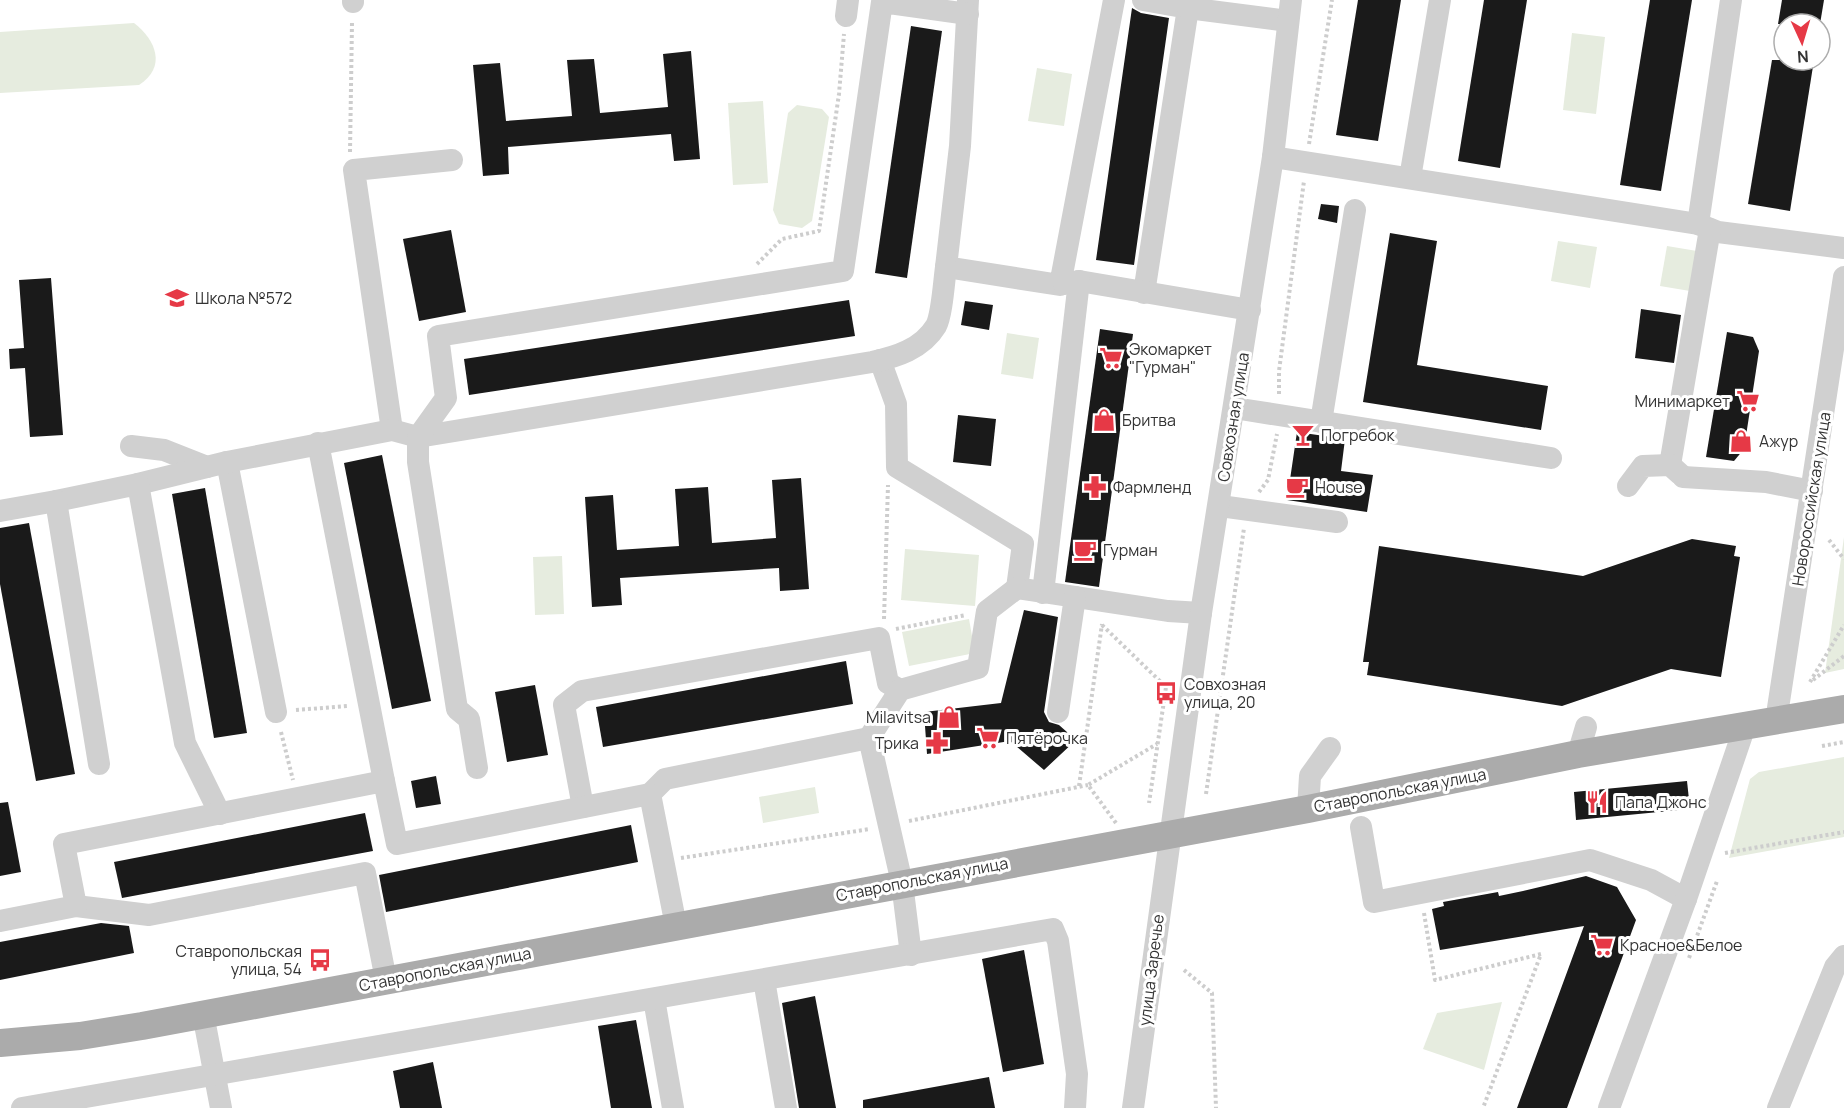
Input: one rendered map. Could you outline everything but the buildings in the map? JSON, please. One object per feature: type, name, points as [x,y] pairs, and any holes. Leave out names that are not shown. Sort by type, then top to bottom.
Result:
[{"type":"main road","name":"Ставропольская улица","points":[[0,1043],[80,1036],[203,1014],[1308,809],[1578,754],[1844,709]]},
{"type":"street","points":[[1043,593],[1069,283],[1114,0]]},
{"type":"street","points":[[1143,0],[1188,8],[1290,11]]},
{"type":"street","points":[[1410,178],[1440,0]]},
{"type":"street","points":[[1679,477],[1704,226],[1731,0]]},
{"type":"street","points":[[0,511],[138,484],[217,464],[318,443],[392,430],[418,437],[901,355],[921,342],[937,326],[960,146],[968,7],[882,2],[843,271],[438,336],[446,398],[418,437],[418,462],[457,709],[469,719],[477,768]]},
{"type":"street","points":[[1144,293],[1188,8]]},
{"type":"street","name":"Совхозная улица","points":[[1169,833],[1177,799],[1201,613],[1251,309],[1273,157],[1290,11]]},
{"type":"street","points":[[1273,157],[1844,248]]},
{"type":"street","points":[[392,430],[354,170],[452,160]]},
{"type":"street","points":[[1321,422],[1355,210]]},
{"type":"street","points":[[946,267],[1251,309]]},
{"type":"street","name":"Новороссийская улица","points":[[1776,721],[1844,277]]},
{"type":"street","points":[[880,360],[896,404],[897,467],[1023,544],[1017,588],[987,611],[978,668],[900,690],[869,738],[902,883],[911,955]]},
{"type":"street","points":[[1234,408],[1551,459]]},
{"type":"street","points":[[318,443],[397,844],[650,794],[664,779],[869,738]]},
{"type":"street","points":[[131,446],[164,450],[217,464]]},
{"type":"street","points":[[217,464],[276,712]]},
{"type":"street","points":[[1628,486],[1643,466],[1679,477],[1766,482],[1812,491]]},
{"type":"street","points":[[138,484],[185,743],[220,814]]},
{"type":"street","points":[[56,501],[99,764]]},
{"type":"street","points":[[1220,506],[1337,522]]},
{"type":"street","points":[[1017,588],[1168,611],[1201,613]]},
{"type":"street","points":[[1058,712],[1076,597]]},
{"type":"street","points":[[582,807],[564,705],[582,691],[881,635],[888,682],[900,690]]},
{"type":"street","points":[[1609,1108],[1686,900],[1745,726]]},
{"type":"street","points":[[1578,754],[1586,727]]},
{"type":"street","points":[[1308,809],[1310,776],[1330,748]]},
{"type":"street","points":[[76,906],[64,844],[384,781]]},
{"type":"street","points":[[650,794],[676,926]]},
{"type":"street","points":[[1361,828],[1374,902],[1590,860],[1652,880],[1686,900]]},
{"type":"street","name":"улица Заречье","points":[[1133,1108],[1169,833]]},
{"type":"street","points":[[0,921],[76,906],[149,915],[365,873],[386,980]]},
{"type":"street","points":[[22,1108],[97,1102],[215,1075],[1053,929],[1058,941],[1077,1074],[1075,1108]]},
{"type":"street","points":[[1778,1108],[1834,967],[1844,956]]},
{"type":"street","points":[[764,980],[786,1108]]},
{"type":"street","points":[[654,999],[673,1108]]},
{"type":"street","points":[[203,1014],[221,1108]]},
{"type":"path","points":[[353,1],[349,144],[354,170]]},
{"type":"path","points":[[733,289],[782,238],[819,231],[839,94],[847,8]]},
{"type":"path","points":[[897,467],[889,469],[881,635],[987,611]]},
{"type":"path","points":[[1829,540],[1844,559]]},
{"type":"path","points":[[1079,786],[1106,601]]},
{"type":"path","points":[[1102,625],[1166,687],[1149,802]]},
{"type":"path","points":[[1844,625],[1810,682],[1844,656]]},
{"type":"path","points":[[297,798],[276,712],[369,705]]},
{"type":"path","points":[[1822,746],[1844,742]]},
{"type":"path","points":[[663,861],[889,826],[1088,785],[1158,744]]},
{"type":"path","points":[[1088,785],[1120,828]]},
{"type":"path","points":[[1725,853],[1844,832]]},
{"type":"path","points":[[1421,892],[1435,980],[1541,954],[1484,1108]]},
{"type":"path","points":[[1184,970],[1212,993],[1216,1108]]},
{"type":"shaded area","points":[[134,23],[153,45],[156,62],[148,78],[139,85],[0,93],[0,32]]},
{"type":"shaded area","points":[[1572,33],[1605,37],[1596,114],[1563,110]]},
{"type":"shaded area","points":[[1037,68],[1072,74],[1064,126],[1028,121]]},
{"type":"shaded area","points":[[763,101],[768,183],[733,185],[728,103]]},
{"type":"shaded area","points":[[797,105],[822,109],[829,117],[812,221],[802,228],[779,224],[773,210],[788,113]]},
{"type":"shaded area","points":[[1558,241],[1597,247],[1590,288],[1551,281]]},
{"type":"shaded area","points":[[1667,246],[1697,251],[1690,291],[1660,286]]},
{"type":"shaded area","points":[[1007,333],[1039,338],[1033,379],[1001,374]]},
{"type":"shaded area","points":[[1844,537],[1844,669],[1825,673]]},
{"type":"shaded area","points":[[905,549],[979,555],[975,606],[901,600]]},
{"type":"shaded area","points":[[562,556],[564,614],[535,615],[533,557]]},
{"type":"shaded area","points":[[969,619],[975,653],[909,666],[902,632]]},
{"type":"shaded area","points":[[1844,757],[1844,837],[1729,858],[1750,779],[1759,772]]},
{"type":"shaded area","points":[[815,787],[819,813],[763,823],[759,797]]},
{"type":"shaded area","points":[[1502,1002],[1484,1070],[1423,1049],[1437,1013]]},
{"type":"place","name":"Школа №572","points":[[177,298]]},
{"type":"place","name":"Экомаркет \"Гурман\"","points":[[1111,358]]},
{"type":"place","name":"Минимаркет","points":[[1748,401]]},
{"type":"place","name":"Бритва","points":[[1104,420]]},
{"type":"place","name":"Погребок","points":[[1303,435]]},
{"type":"place","name":"Ажур","points":[[1741,441]]},
{"type":"place","name":"Фармленд","points":[[1095,487]]},
{"type":"place","name":"House","points":[[1297,487]]},
{"type":"place","name":"Гурман","points":[[1085,550]]},
{"type":"place","name":"Совхозная улица, 20","points":[[1166,693]]},
{"type":"place","name":"Milavitsa","points":[[949,717]]},
{"type":"place","name":"Пятёрочка","points":[[988,738]]},
{"type":"place","name":"Трика","points":[[937,743]]},
{"type":"place","name":"Папа Джонс","points":[[1597,802]]},
{"type":"place","name":"Красное&Белое","points":[[1602,945]]},
{"type":"place","name":"Ставропольская улица, 54","points":[[320,960]]}]
